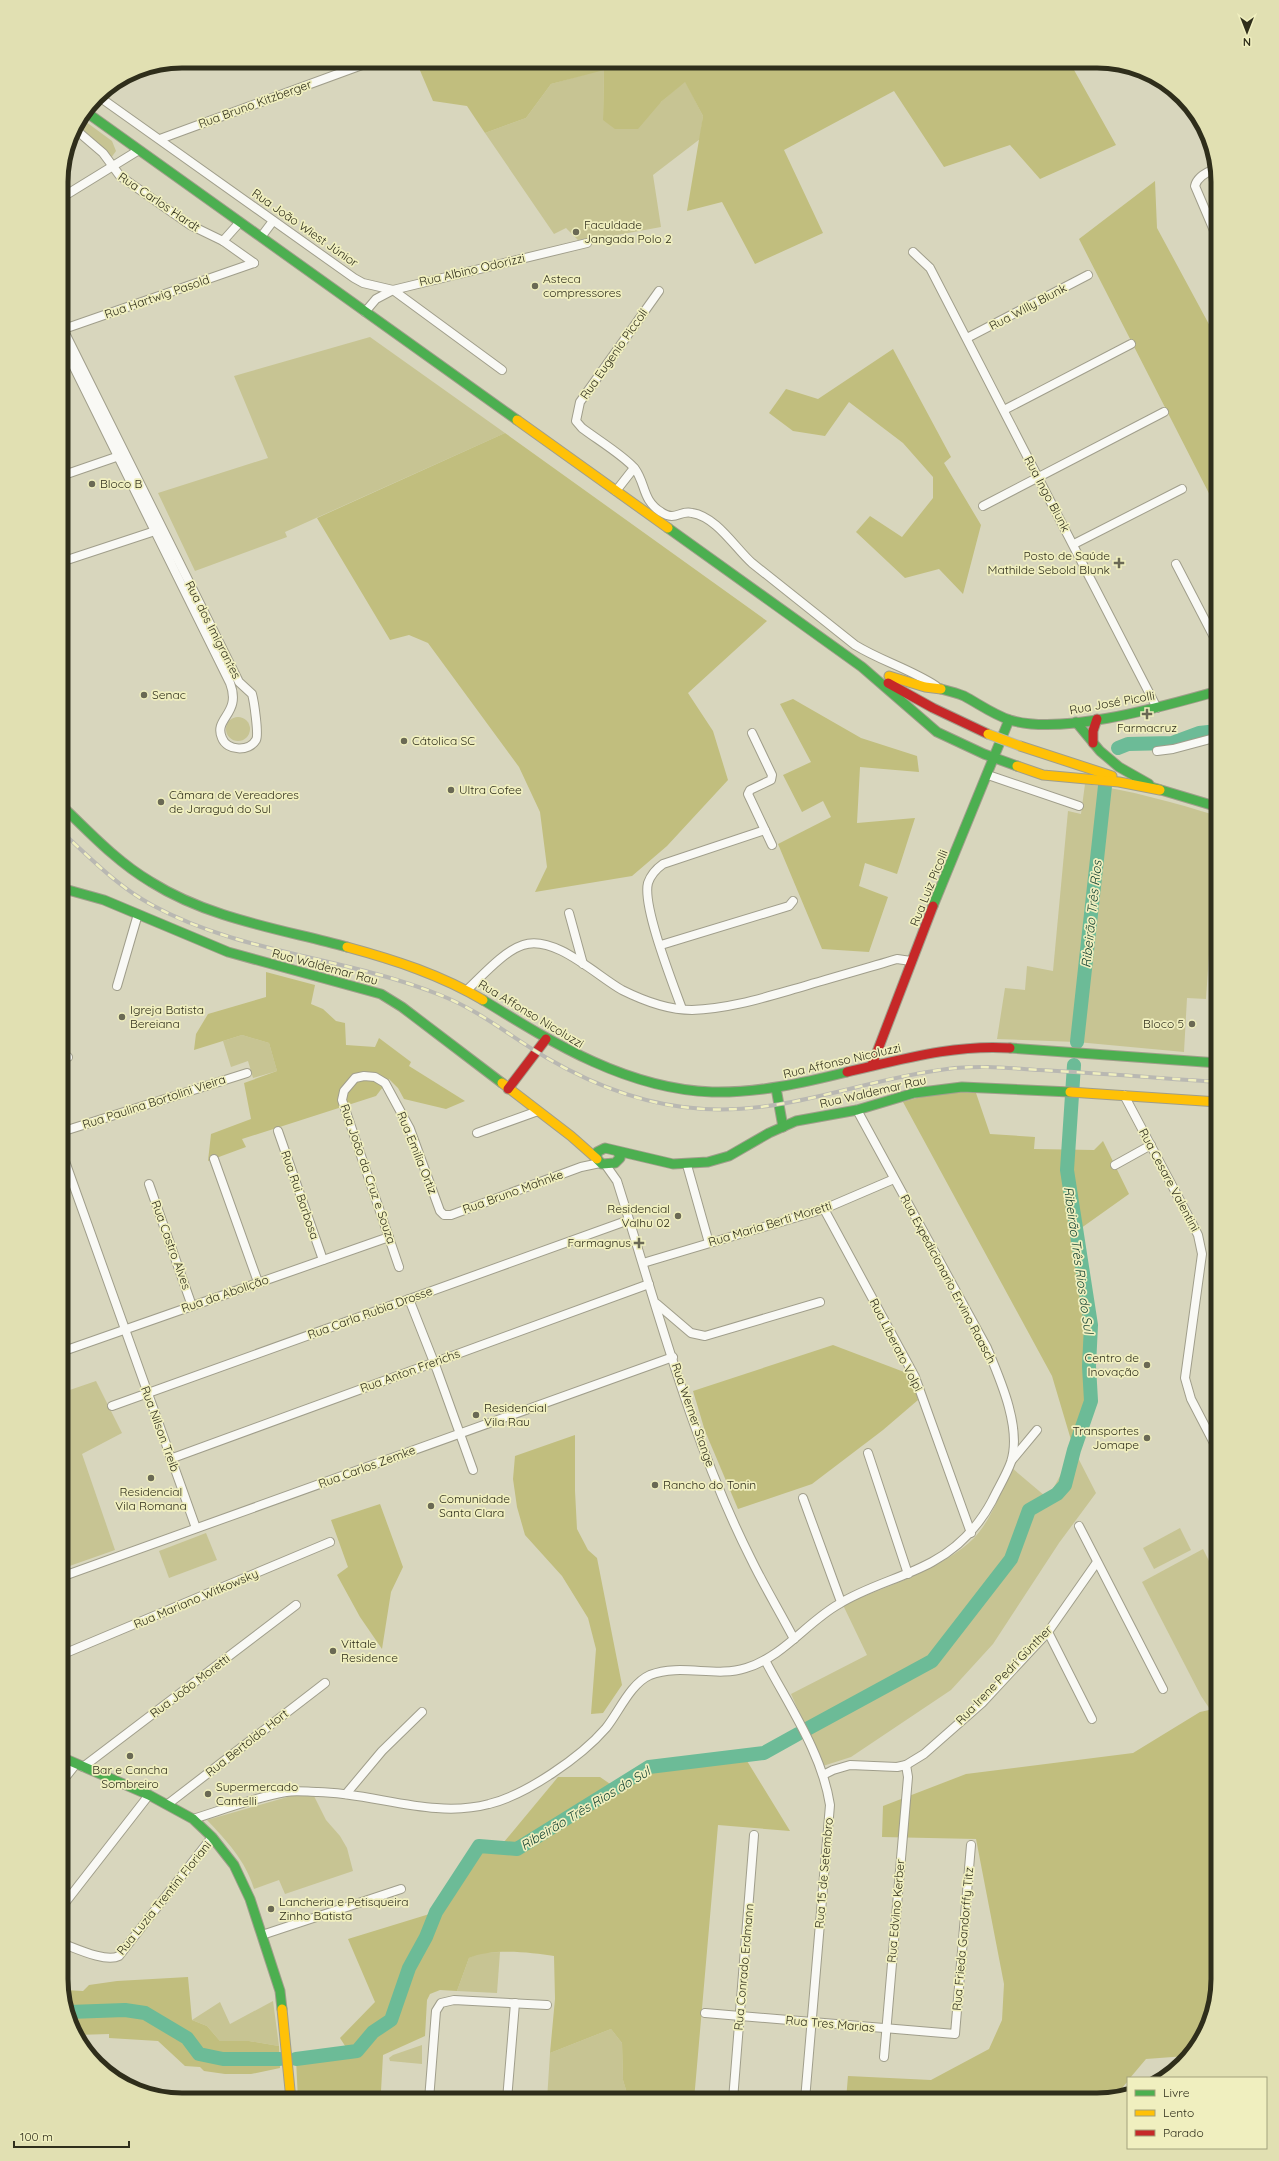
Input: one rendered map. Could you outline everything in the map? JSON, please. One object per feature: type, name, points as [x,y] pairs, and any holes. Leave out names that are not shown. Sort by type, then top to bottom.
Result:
[{"type":"main road","points":[[90,115],[865,669],[933,708],[988,734],[1020,746],[1211,805]]},
{"type":"main road","points":[[865,669],[924,687],[941,689],[962,695],[1009,720]]},
{"type":"main road","points":[[865,669],[920,719],[937,732],[995,758],[1043,775],[1118,782],[1160,790]]},
{"type":"main road","name":"Rua José Picolli","points":[[1009,720],[1037,725],[1076,722],[1157,708],[1211,692]]},
{"type":"main road","points":[[1092,743],[1093,731],[1097,719]]},
{"type":"main road","name":"Rua Luiz Picolli","points":[[872,1066],[911,961],[995,758],[1009,720]]},
{"type":"main road","points":[[1076,722],[1092,743],[1119,767],[1160,790]]},
{"type":"main road","name":"Rua Affonso Nicoluzzi","points":[[68,811],[129,867],[180,898],[227,915],[400,962],[465,989],[568,1051],[617,1073],[665,1086],[714,1092],[776,1088],[950,1050],[989,1047],[1211,1063]]},
{"type":"main road","name":"Rua Waldemar Rau","points":[[68,890],[100,897],[227,952],[381,994],[402,1007],[574,1138],[598,1159]]},
{"type":"main road","points":[[508,1089],[546,1038]]},
{"type":"main road","name":"Rua Waldemar Rau","points":[[574,1138],[605,1148],[618,1158],[640,1158],[687,1165],[722,1158],[796,1121],[857,1110],[914,1093],[944,1088],[979,1086],[1211,1102]]},
{"type":"main road","points":[[776,1088],[783,1127]]},
{"type":"main road","points":[[605,1148],[598,1150],[598,1159],[618,1158]]},
{"type":"main road","points":[[68,1760],[168,1804],[192,1819],[212,1837],[234,1865],[250,1899],[281,1998],[290,2093]]},
{"type":"street","name":"Rua Bruno Kitzberger","points":[[160,139],[354,68]]},
{"type":"street","name":"Rua João Wiest Júnior","points":[[103,99],[273,221],[363,283],[393,290],[502,370]]},
{"type":"street","name":"Rua Carlos Hardt","points":[[80,133],[100,150],[120,176],[177,216],[223,241],[254,263]]},
{"type":"street","points":[[68,194],[139,150]]},
{"type":"street","points":[[1210,171],[1196,181],[1195,186],[1211,224]]},
{"type":"street","points":[[261,237],[273,221]]},
{"type":"street","points":[[223,241],[240,222]]},
{"type":"street","name":"Rua Albino Odorizzi","points":[[365,312],[376,299],[393,290],[587,243]]},
{"type":"street","name":"Rua Ingo Blunk","points":[[913,252],[930,268],[1074,544],[1157,708]]},
{"type":"street","name":"Rua Hartwig Pasold","points":[[68,326],[254,263]]},
{"type":"street","name":"Rua Willy Blunk","points":[[967,338],[1088,275]]},
{"type":"street","name":"Rua Eugenio Piccoli","points":[[634,468],[582,428],[576,421],[580,402],[659,291]]},
{"type":"street","name":"Rua dos Imigrantes","points":[[68,341],[121,455],[239,682],[252,694],[257,735],[252,744],[245,748],[231,747],[222,740],[221,727],[233,704],[233,691],[221,662],[155,531],[121,455]]},
{"type":"street","points":[[1004,410],[1131,344]]},
{"type":"street","name":"Rua dos Imigrantes","points":[[68,354],[98,408]]},
{"type":"street","points":[[983,506],[1164,412]]},
{"type":"street","points":[[68,474],[121,455]]},
{"type":"street","points":[[616,491],[634,468],[647,499],[662,513],[676,517]]},
{"type":"street","points":[[1074,544],[1182,489]]},
{"type":"street","points":[[667,528],[676,517],[682,513],[693,513],[708,520],[722,531],[739,551],[752,563],[838,633],[871,655],[906,669],[941,689]]},
{"type":"street","points":[[68,560],[155,531]]},
{"type":"street","points":[[1176,564],[1211,632]]},
{"type":"street","points":[[865,669],[871,655]]},
{"type":"street","points":[[752,733],[772,775],[771,780],[750,790],[748,794],[772,845]]},
{"type":"street","points":[[1157,751],[1173,749],[1211,739]]},
{"type":"street","points":[[988,775],[1079,806]]},
{"type":"street","points":[[682,1009],[650,912],[647,891],[651,875],[663,864],[765,830]]},
{"type":"street","points":[[661,945],[789,906],[793,901]]},
{"type":"street","points":[[569,913],[583,964]]},
{"type":"street","points":[[118,986],[138,914]]},
{"type":"street","points":[[465,989],[509,953],[525,944],[542,944],[566,954],[623,990],[653,1002],[682,1009],[709,1009],[731,1006],[897,959],[911,961]]},
{"type":"street","points":[[465,989],[506,950]]},
{"type":"street","name":"Rua Paulina Bortolini Vieira","points":[[68,1130],[248,1073]]},
{"type":"street","name":"Rua João da Cruz e Souza","points":[[389,1091],[385,1084],[375,1077],[364,1076],[348,1084],[344,1091],[342,1100],[399,1267]]},
{"type":"street","name":"Rua Emilia Ortiz","points":[[389,1091],[410,1130],[440,1211],[444,1215]]},
{"type":"street","name":"Rua Cesare Valentini","points":[[1124,1095],[1193,1225],[1201,1244],[1201,1264],[1185,1378],[1191,1399],[1211,1438]]},
{"type":"street","name":"Rua Expedicionario Ervino Raasch","points":[[192,1819],[287,1792],[346,1794],[411,1805],[462,1809],[489,1804],[517,1794],[590,1744],[607,1727],[640,1682],[650,1675],[668,1671],[731,1672],[749,1668],[765,1660],[794,1639],[817,1618],[841,1602],[908,1574],[934,1561],[971,1533],[988,1507],[1011,1461],[1013,1451],[1011,1417],[1001,1381],[990,1354],[857,1110]]},
{"type":"street","points":[[477,1133],[538,1111]]},
{"type":"street","name":"Rua Rui Barbosa","points":[[278,1131],[323,1260]]},
{"type":"street","points":[[1115,1165],[1151,1145]]},
{"type":"street","name":"Rua Werner Stange","points":[[618,1158],[617,1181],[696,1427],[720,1488],[751,1559],[794,1639]]},
{"type":"street","points":[[214,1159],[258,1282]]},
{"type":"street","name":"Rua Bruno Mahnke","points":[[444,1215],[451,1215],[582,1167],[598,1159]]},
{"type":"street","name":"Rua Werner Stange","points":[[598,1159],[617,1181]]},
{"type":"street","points":[[687,1165],[709,1243]]},
{"type":"street","name":"Rua Nilson Treib","points":[[68,1170],[146,1393],[196,1528]]},
{"type":"street","name":"Rua Maria Berti Moretti","points":[[643,1263],[824,1209],[894,1179]]},
{"type":"street","name":"Rua Castro Alves","points":[[149,1184],[192,1306]]},
{"type":"street","name":"Rua Liberato Volpi","points":[[824,1209],[915,1377],[971,1533]]},
{"type":"street","name":"Rua Carla Rubia Drosse","points":[[112,1406],[629,1220]]},
{"type":"street","name":"Rua da Abolição","points":[[68,1349],[389,1237]]},
{"type":"street","name":"Rua Anton Frerichs","points":[[170,1458],[650,1284]]},
{"type":"street","points":[[409,1299],[461,1433],[473,1470]]},
{"type":"street","points":[[656,1304],[691,1333],[705,1336],[820,1302]]},
{"type":"street","name":"Rua Carlos Zemke","points":[[68,1574],[673,1357]]},
{"type":"street","points":[[1011,1461],[1038,1430]]},
{"type":"street","points":[[868,1453],[908,1574]]},
{"type":"street","points":[[803,1498],[841,1602]]},
{"type":"street","points":[[1079,1526],[1163,1689]]},
{"type":"street","name":"Rua Mariano Witkowsky","points":[[68,1652],[330,1542]]},
{"type":"street","name":"Rua Irene Pedri Günther","points":[[823,1775],[833,1770],[850,1765],[897,1767],[906,1765],[924,1754],[982,1702],[1048,1632],[1097,1562]]},
{"type":"street","name":"Rua João Moretti","points":[[68,1776],[80,1765],[296,1605]]},
{"type":"street","points":[[1048,1632],[1092,1719]]},
{"type":"street","name":"Rua 15 de Setembro","points":[[765,1660],[807,1738],[823,1775],[830,1805],[806,2093]]},
{"type":"street","name":"Rua Bertoldo Hort","points":[[168,1804],[325,1683]]},
{"type":"street","points":[[346,1794],[382,1751],[422,1712]]},
{"type":"street","name":"Rua Edvino Kerber","points":[[884,2057],[908,1777],[906,1765]]},
{"type":"street","points":[[68,1899],[148,1795]]},
{"type":"street","name":"Rua Conrado Erdmann","points":[[734,2093],[754,1835]]},
{"type":"street","name":"Rua Luzia Trentini Floriani","points":[[68,1945],[106,1958],[115,1958],[122,1952],[212,1837]]},
{"type":"street","name":"Rua Frieda Gandorffy Titz","points":[[955,2034],[971,1845]]},
{"type":"street","points":[[262,1934],[402,1889]]},
{"type":"street","points":[[430,2093],[436,2011],[441,2004],[454,2000],[547,2005]]},
{"type":"street","points":[[508,2093],[515,2003]]},
{"type":"street","name":"Rua Tres Marias","points":[[705,2013],[955,2034]]},
{"type":"shaded area","points":[[419,68],[1073,68],[1116,145],[1040,179],[1010,145],[944,167],[894,91],[784,150],[823,233],[755,264],[722,202],[687,211],[703,116],[685,82],[661,102],[638,129],[615,129],[603,120],[604,70],[551,84],[526,118],[485,133],[467,106],[433,101]]},
{"type":"shaded area","points":[[604,69],[603,120],[661,102],[685,81],[703,116],[700,139],[653,175],[661,227],[612,236],[578,240],[566,228],[554,234],[485,133],[526,118],[551,84]]},
{"type":"shaded area","points":[[86,122],[112,141],[116,151],[111,158],[81,131]]},
{"type":"shaded area","points":[[1155,181],[1157,228],[1211,328],[1211,497],[1079,239]]},
{"type":"shaded area","points":[[370,337],[505,433],[285,532],[287,537],[195,571],[158,493],[268,458],[234,376]]},
{"type":"shaded area","points":[[893,349],[951,457],[944,463],[981,525],[963,594],[939,569],[905,578],[856,532],[870,516],[902,537],[933,498],[933,477],[903,443],[849,402],[825,436],[793,431],[769,413],[786,389],[818,399]]},
{"type":"shaded area","points":[[505,433],[767,621],[688,693],[713,731],[728,780],[667,846],[632,876],[535,892],[547,867],[540,812],[519,767],[428,643],[409,635],[390,640],[317,518]]},
{"type":"shaded area","points":[[793,699],[861,738],[917,756],[919,772],[860,767],[857,823],[915,818],[897,874],[865,863],[859,886],[888,897],[869,952],[822,949],[778,844],[831,817],[823,801],[802,812],[783,775],[811,762],[780,704]]},
{"type":"shaded area","points":[[238,717],[246,721],[250,729],[246,737],[238,741],[230,737],[226,729],[230,721]]},
{"type":"shaded area","points":[[1085,784],[1136,793],[1211,814],[1211,924],[1206,999],[1187,998],[1184,1052],[1077,1042],[997,1039],[1005,988],[1025,990],[1027,966],[1053,971],[1068,811],[1081,814]]},
{"type":"shaded area","points":[[266,972],[315,985],[311,1004],[323,1009],[336,1021],[345,1023],[346,1045],[375,1047],[379,1038],[411,1062],[409,1066],[465,1101],[446,1109],[404,1099],[398,1088],[389,1079],[376,1096],[242,1139],[246,1147],[208,1161],[211,1134],[251,1119],[244,1083],[277,1071],[269,1043],[242,1035],[194,1050],[196,1034],[208,1014],[266,997]]},
{"type":"shaded area","points":[[242,1035],[269,1043],[277,1071],[253,1078],[248,1061],[231,1067],[223,1041]]},
{"type":"shaded area","points":[[959,1092],[976,1093],[990,1134],[1035,1137],[1034,1149],[1094,1150],[1103,1141],[1129,1194],[1077,1231],[1091,1325],[1089,1366],[1091,1401],[1074,1450],[1052,1376],[903,1102],[931,1094]]},
{"type":"shaded area","points":[[833,1345],[912,1375],[918,1400],[883,1430],[812,1484],[738,1509],[705,1431],[693,1391]]},
{"type":"shaded area","points":[[96,1381],[122,1433],[82,1454],[115,1550],[68,1567],[68,1391]]},
{"type":"shaded area","points":[[575,1435],[577,1529],[588,1550],[597,1558],[622,1685],[603,1713],[591,1714],[596,1649],[588,1618],[562,1576],[525,1535],[517,1507],[513,1479],[515,1456]]},
{"type":"shaded area","points":[[1074,1450],[1096,1493],[1059,1543],[993,1644],[951,1690],[851,1757],[823,1766],[791,1694],[867,1655],[843,1605],[930,1568],[962,1549],[974,1538],[986,1522],[996,1504],[1012,1468],[1045,1496],[1054,1487]]},
{"type":"shaded area","points":[[380,1504],[403,1567],[391,1592],[382,1649],[360,1617],[337,1575],[348,1567],[331,1520]]},
{"type":"shaded area","points":[[1180,1528],[1191,1550],[1154,1569],[1143,1548]]},
{"type":"shaded area","points":[[206,1533],[217,1560],[169,1578],[159,1551]]},
{"type":"shaded area","points":[[1203,1549],[1211,1565],[1211,1711],[1201,1696],[1142,1582]]},
{"type":"shaded area","points":[[1211,1710],[1211,1979],[1210,1994],[1202,2022],[1196,2036],[1181,2056],[1146,2059],[1131,2077],[1127,2077],[1127,2082],[1120,2091],[1104,2093],[847,2093],[848,2076],[931,2080],[989,2049],[1002,2020],[1004,1984],[976,1839],[882,1837],[883,1806],[966,1774],[1133,1753],[1200,1712]]},
{"type":"shaded area","points":[[744,1756],[790,1831],[718,1825],[695,2093],[627,2093],[623,2080],[622,2043],[611,2029],[550,2053],[555,1999],[554,1956],[534,1953],[499,1952],[469,1958],[457,1991],[440,1990],[430,1994],[427,2000],[425,2036],[383,2055],[381,2091],[371,2091],[370,2093],[298,2093],[296,2059],[349,2052],[340,2038],[375,2002],[348,1939],[436,1912],[479,1846],[499,1848],[558,1777],[600,1777],[616,1788],[649,1767]]},
{"type":"shaded area","points":[[291,1796],[314,1796],[326,1820],[340,1836],[347,1848],[353,1871],[285,1894],[279,1880],[254,1889],[241,1860],[207,1820]]},
{"type":"shaded area","points":[[500,1952],[497,1993],[457,1991],[469,1958],[479,1953]]},
{"type":"shaded area","points":[[188,1977],[192,2020],[207,2026],[220,2041],[249,2041],[279,2046],[280,2068],[251,2074],[225,2074],[204,2071],[200,2067],[185,2066],[158,2041],[109,2038],[109,2034],[83,2035],[74,2015],[69,1990],[83,1991],[89,1985],[117,1981]]},
{"type":"shaded area","points":[[273,2001],[279,2046],[249,2041],[220,2041],[207,2026],[192,2020],[220,2002],[230,2024]]},
{"type":"shaded area","points":[[611,2029],[622,2043],[623,2080],[627,2093],[547,2093],[550,2053]]},
{"type":"shaded area","points":[[422,2045],[422,2064],[390,2061],[389,2058],[393,2055]]},
{"type":"waterway","name":"Ribeirão Três Rios","points":[[1118,748],[1128,744],[1172,743],[1199,733],[1211,732]]},
{"type":"waterway","name":"Ribeirão Três Rios","points":[[1077,1042],[1105,786]]},
{"type":"waterway","name":"Ribeirão Três Rios do Sul","points":[[807,1729],[932,1661],[1011,1559],[1029,1510],[1057,1494],[1065,1485],[1074,1450],[1091,1401],[1089,1366],[1091,1325],[1067,1170],[1074,1065]]},
{"type":"waterway","name":"Ribeirão Três Rios do Sul","points":[[296,2059],[357,2051],[373,2032],[391,2020],[409,1968],[426,1937],[436,1912],[479,1846],[517,1849],[649,1767],[764,1753],[798,1734]]},
{"type":"waterway","name":"Ribeirão Três Rios do Sul","points":[[73,2012],[125,2010],[145,2013],[187,2038],[199,2054],[223,2059],[280,2059]]},
{"type":"railway","points":[[68,838],[104,871],[127,889],[152,905],[186,921],[221,934],[258,945],[405,982],[440,995],[468,1008],[565,1068],[603,1086],[662,1104],[704,1109],[735,1109],[766,1106],[826,1095],[916,1074],[970,1067],[1211,1082]]},
{"type":"traffic: fast","points":[[90,115],[517,420]]},
{"type":"traffic: fast","points":[[668,528],[862,667],[937,732],[984,754],[1017,766]]},
{"type":"traffic: fast","points":[[941,689],[964,696],[1004,718],[1032,724],[1085,722],[1114,717],[1211,693]]},
{"type":"traffic: fast","points":[[933,906],[1009,720]]},
{"type":"traffic: fast","points":[[1076,722],[1100,751],[1119,767],[1149,784]]},
{"type":"traffic: fast","points":[[1151,787],[1211,805]]},
{"type":"traffic: fast","points":[[68,812],[104,846],[127,865],[151,882],[174,895],[197,905],[246,922],[347,947]]},
{"type":"traffic: fast","points":[[68,890],[104,900],[228,952],[381,994],[402,1007],[502,1083]]},
{"type":"traffic: fast","points":[[483,1000],[536,1032],[592,1061],[621,1073],[650,1082],[681,1089],[712,1092],[746,1091],[814,1080],[847,1072]]},
{"type":"traffic: fast","points":[[1010,1048],[1211,1062]]},
{"type":"traffic: fast","points":[[618,1152],[620,1158],[615,1163],[602,1164],[597,1159],[597,1152],[605,1148],[673,1164],[708,1162],[729,1156],[769,1133],[796,1121],[857,1110],[914,1093],[962,1087],[1070,1092]]},
{"type":"traffic: fast","points":[[776,1088],[783,1127]]},
{"type":"traffic: fast","points":[[68,1760],[149,1795],[193,1819],[212,1837],[234,1865],[250,1899],[280,1991],[282,2009]]},
{"type":"traffic: slow","points":[[517,420],[668,528]]},
{"type":"traffic: slow","points":[[889,676],[925,687],[941,689]]},
{"type":"traffic: slow","points":[[988,734],[1020,746]]},
{"type":"traffic: slow","points":[[1020,746],[1112,776]]},
{"type":"traffic: slow","points":[[1017,766],[1043,775],[1119,782],[1160,790]]},
{"type":"traffic: slow","points":[[347,947],[383,957],[417,969],[451,983],[483,1000]]},
{"type":"traffic: slow","points":[[502,1083],[571,1136],[597,1159]]},
{"type":"traffic: slow","points":[[1070,1092],[1211,1102]]},
{"type":"traffic: slow","points":[[282,2009],[290,2093]]},
{"type":"traffic: jam","points":[[888,683],[933,708],[988,734]]},
{"type":"traffic: jam","points":[[1093,743],[1093,731],[1097,719]]},
{"type":"traffic: jam","points":[[872,1065],[933,906]]},
{"type":"traffic: jam","points":[[508,1089],[546,1039]]},
{"type":"traffic: jam","points":[[847,1072],[907,1058],[948,1051],[989,1047],[1010,1048]]},
{"type":"place","name":"Faculdade Jangada Polo 2","points":[[576,232]]},
{"type":"place","name":"Asteca compressores","points":[[535,286]]},
{"type":"place","name":"Bloco B","points":[[92,484]]},
{"type":"place","name":"Posto de Saúde Mathilde Sebold Blunk","points":[[1119,563]]},
{"type":"place","name":"Senac","points":[[144,695]]},
{"type":"place","name":"Farmacruz","points":[[1147,714]]},
{"type":"place","name":"Cátolica SC","points":[[404,741]]},
{"type":"place","name":"Ultra Cofee","points":[[451,790]]},
{"type":"place","name":"Câmara de Vereadores de Jaraguá do Sul","points":[[161,802]]},
{"type":"place","name":"Igreja Batista Bereiana","points":[[122,1017]]},
{"type":"place","name":"Bloco 5","points":[[1192,1024]]},
{"type":"place","name":"Residencial Valhu 02","points":[[678,1216]]},
{"type":"place","name":"Farmagnus","points":[[639,1243]]},
{"type":"place","name":"Centro de Inovação","points":[[1147,1365]]},
{"type":"place","name":"Residencial Vila Rau","points":[[476,1415]]},
{"type":"place","name":"Transportes Jomape","points":[[1147,1438]]},
{"type":"place","name":"Residencial Vila Romana","points":[[151,1478]]},
{"type":"place","name":"Rancho do Tonin","points":[[655,1485]]},
{"type":"place","name":"Comunidade Santa Clara","points":[[431,1506]]},
{"type":"place","name":"Vittale Residence","points":[[333,1651]]},
{"type":"place","name":"Bar e Cancha Sombreiro","points":[[130,1756]]},
{"type":"place","name":"Supermercado Cantelli","points":[[208,1794]]},
{"type":"place","name":"Lancheria e Petisqueira Zinho Batista","points":[[271,1909]]}]
